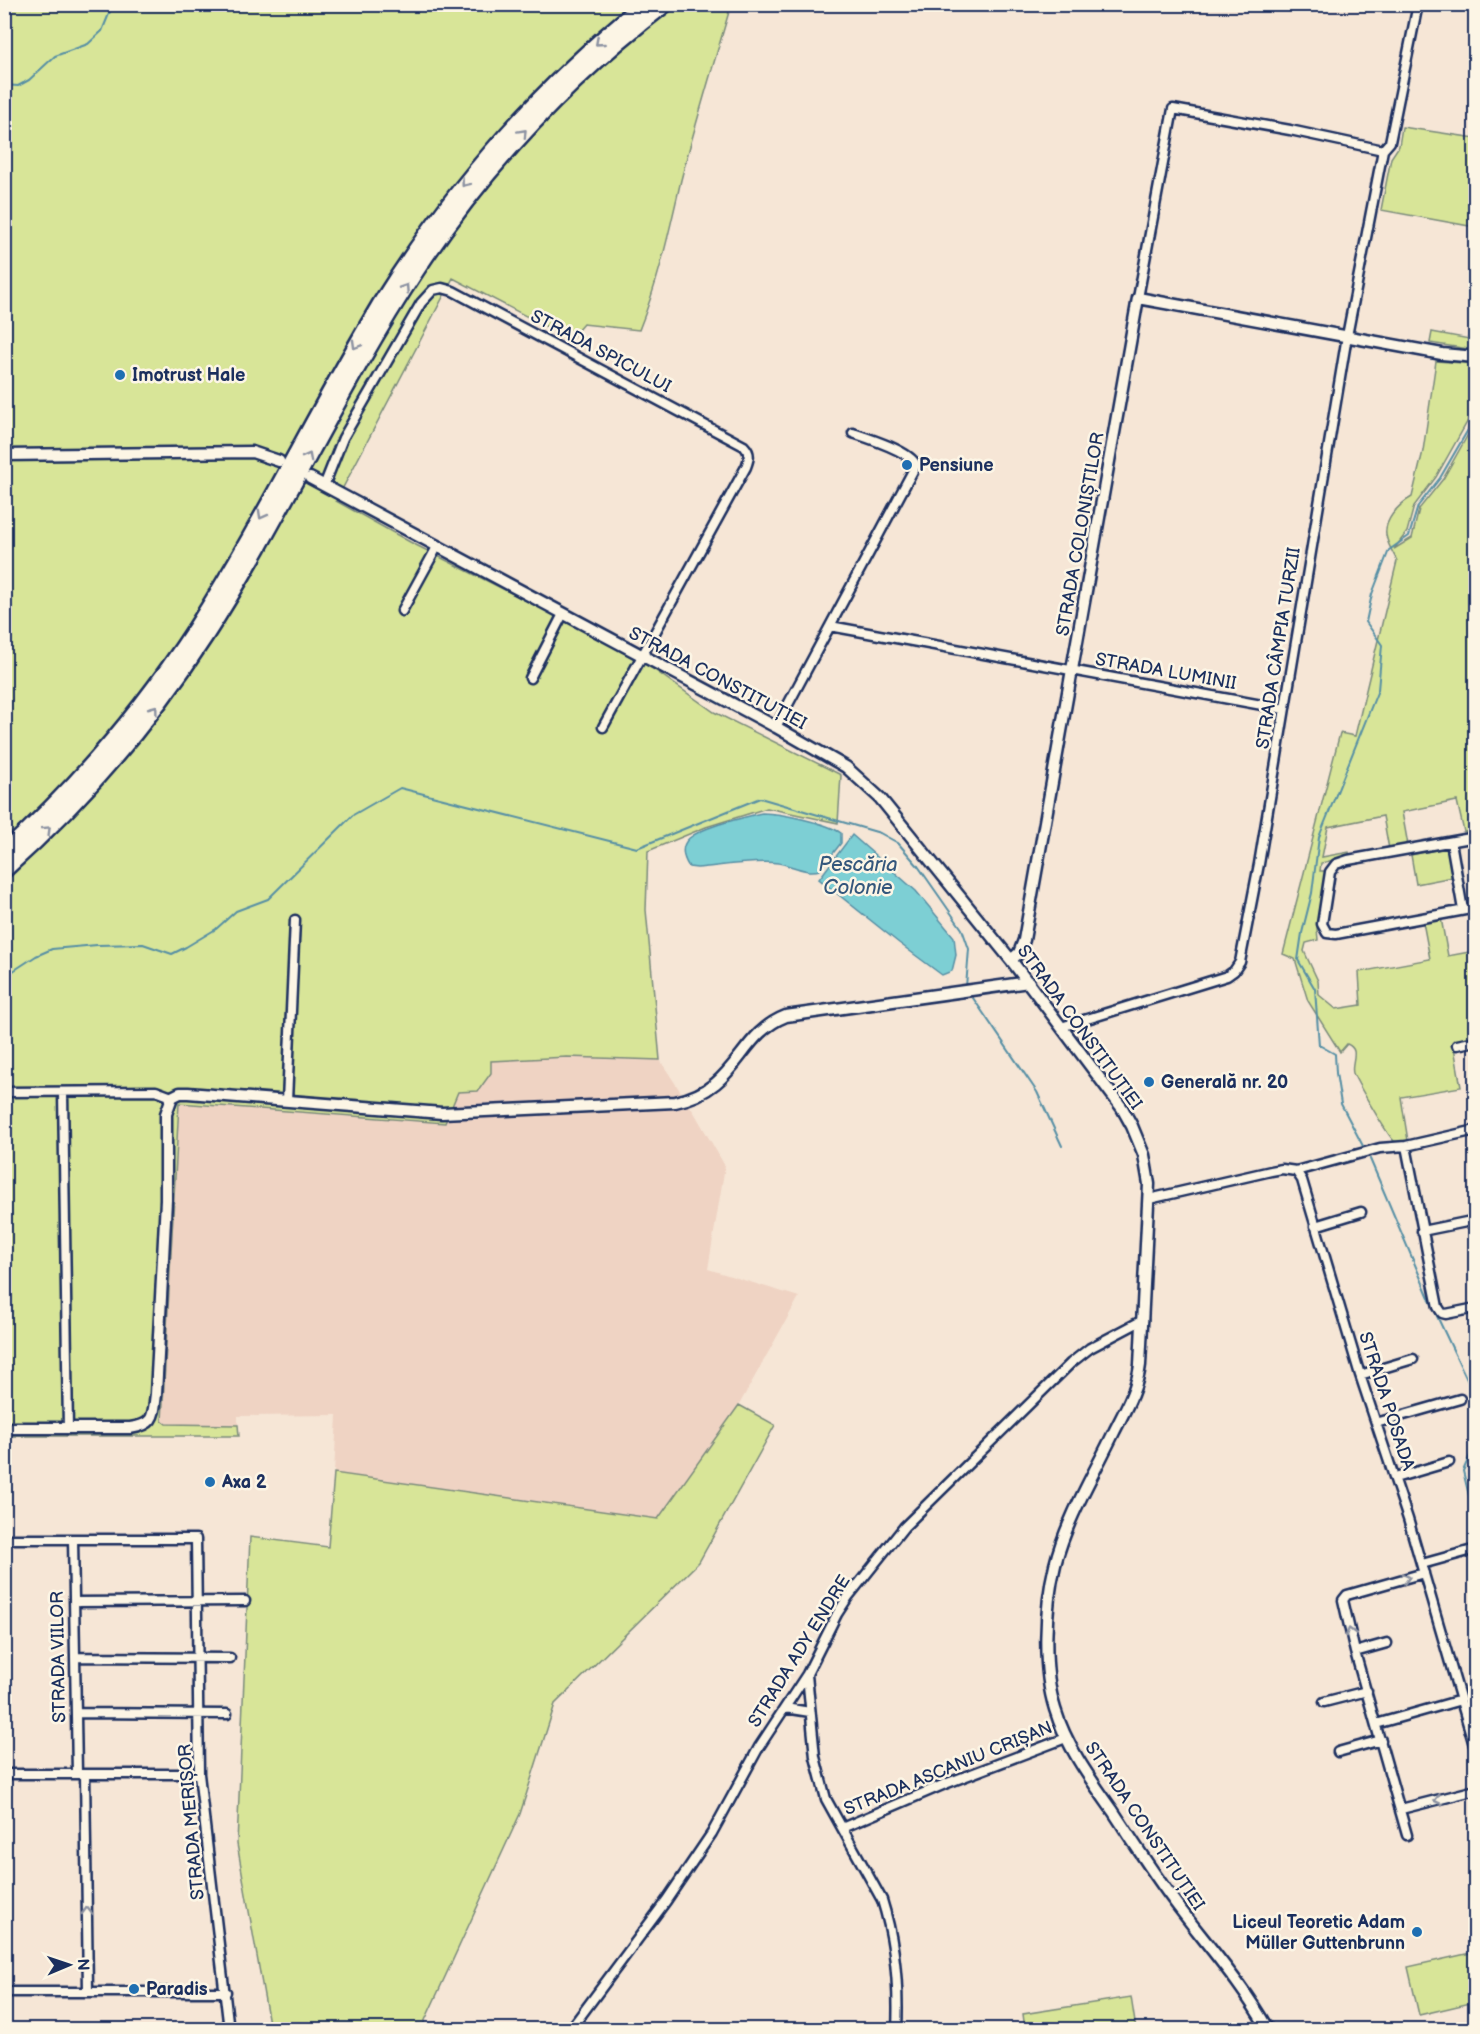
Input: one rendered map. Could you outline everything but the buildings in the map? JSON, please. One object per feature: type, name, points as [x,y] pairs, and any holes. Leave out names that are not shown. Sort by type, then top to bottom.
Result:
[{"type":"highway","points":[[4,853],[51,809],[92,765],[140,707],[179,652],[228,575],[370,320],[441,213],[486,156],[533,105],[594,46],[644,4]]},
{"type":"highway","points":[[4,870],[45,833],[98,778],[144,723],[185,667],[239,582],[392,309],[462,207],[515,142],[565,91],[618,42],[664,4]]},
{"type":"street","name":"STRADA CÂMPIA TURZII","points":[[1061,1027],[1227,976],[1240,962],[1347,336],[1383,150],[1390,142],[1418,4]]},
{"type":"street","name":"STRADA COLONIȘTILOR","points":[[1011,960],[1019,953],[1024,940],[1173,109],[1290,130],[1383,150]]},
{"type":"street","name":"STRADA SPICULUI","points":[[324,486],[343,438],[400,337],[427,294],[437,289],[453,291],[730,438],[746,449],[749,457],[746,467],[642,656]]},
{"type":"street","points":[[1138,298],[1442,354],[1476,357]]},
{"type":"street","points":[[776,728],[914,471],[916,462],[889,447],[853,433]]},
{"type":"street","points":[[4,455],[252,452],[279,461]]},
{"type":"street","name":"STRADA CONSTITUȚIEI","points":[[310,478],[846,767],[863,781],[900,821],[1029,982],[1132,1126],[1139,1140],[1147,1171],[1149,1199],[1140,1365],[1134,1393],[1071,1521],[1058,1553],[1053,1573],[1048,1627],[1048,1670],[1055,1710],[1066,1738],[1093,1783],[1175,1903],[1238,1983],[1268,2030]]},
{"type":"street","points":[[402,611],[437,547]]},
{"type":"street","points":[[530,678],[563,614]]},
{"type":"street","name":"STRADA LUMINII","points":[[831,626],[1284,709]]},
{"type":"street","points":[[603,727],[642,656]]},
{"type":"street","points":[[1476,837],[1336,864],[1330,873],[1323,929],[1331,935],[1476,908]]},
{"type":"street","points":[[1451,842],[1463,910]]},
{"type":"street","points":[[287,1101],[295,920]]},
{"type":"street","points":[[4,1092],[156,1091],[172,1097],[188,1093],[442,1113],[675,1102],[689,1100],[717,1084],[759,1032],[775,1020],[786,1016],[1029,982]]},
{"type":"street","points":[[1457,1045],[1476,1041]]},
{"type":"street","points":[[63,1092],[68,1429]]},
{"type":"street","points":[[4,1428],[141,1427],[149,1423],[153,1414],[166,1200],[166,1114],[172,1097]]},
{"type":"street","points":[[1149,1199],[1271,1171],[1282,1169],[1296,1171],[1380,1148],[1406,1146],[1476,1131]]},
{"type":"street","points":[[1406,1146],[1438,1306],[1442,1313],[1450,1314],[1476,1308]]},
{"type":"street","name":"STRADA POSADA","points":[[1296,1171],[1302,1180],[1360,1375],[1395,1478],[1476,1752]]},
{"type":"street","points":[[1315,1226],[1361,1212]]},
{"type":"street","points":[[1422,1231],[1476,1220]]},
{"type":"street","name":"STRADA ADY ENDRE","points":[[570,2030],[666,1901],[712,1833],[753,1757],[807,1674],[837,1614],[904,1527],[1071,1363],[1095,1345],[1143,1320]]},
{"type":"street","points":[[1360,1375],[1413,1359]]},
{"type":"street","points":[[1376,1423],[1460,1399]]},
{"type":"street","points":[[1395,1478],[1449,1462]]},
{"type":"street","points":[[4,1539],[73,1539]]},
{"type":"street","name":"STRADA MERIȘOR","points":[[73,1539],[196,1539],[199,1774],[229,2030]]},
{"type":"street","name":"STRADA VIILOR","points":[[73,1539],[76,1713],[81,1774],[88,1991]]},
{"type":"street","points":[[1407,1835],[1342,1600],[1347,1595],[1476,1549]]},
{"type":"street","points":[[74,1602],[245,1600]]},
{"type":"street","points":[[1355,1652],[1387,1643]]},
{"type":"street","points":[[75,1657],[230,1658]]},
{"type":"street","points":[[807,1674],[820,1778],[826,1799],[882,1900],[886,1914],[895,1965],[897,2030]]},
{"type":"street","points":[[1324,1702],[1366,1691]]},
{"type":"street","points":[[1376,1724],[1461,1700]]},
{"type":"street","points":[[784,1708],[810,1712]]},
{"type":"street","points":[[76,1713],[227,1714]]},
{"type":"street","name":"STRADA ASCANIU CRIȘAN","points":[[842,1828],[945,1784],[1066,1738]]},
{"type":"street","points":[[1338,1752],[1381,1740]]},
{"type":"street","points":[[4,1774],[199,1774]]},
{"type":"street","points":[[1401,1809],[1476,1790]]},
{"type":"street","points":[[4,1992],[226,1992]]},
{"type":"shaded area","points":[[567,1057],[660,1060],[725,1166],[708,1269],[799,1297],[739,1405],[658,1519],[334,1473],[337,1415],[238,1416],[238,1425],[166,1424],[162,1421],[179,1103],[445,1123],[458,1092],[490,1061]]},
{"type":"green space","points":[[5,5],[731,5],[687,158],[658,274],[639,330],[583,324],[570,339],[453,278],[336,501],[410,542],[582,629],[653,669],[714,712],[841,775],[838,823],[767,808],[706,827],[648,851],[646,910],[660,1060],[567,1057],[491,1061],[491,1073],[478,1091],[458,1092],[445,1123],[179,1103],[162,1421],[166,1424],[238,1425],[239,1436],[5,1436]]},
{"type":"green space","points":[[1402,127],[1475,138],[1475,227],[1381,210],[1391,158],[1399,146]]},
{"type":"green space","points":[[1432,332],[1475,340],[1475,350],[1430,343]]},
{"type":"green space","points":[[1436,361],[1476,364],[1475,408],[1436,477],[1414,506],[1407,532],[1394,549],[1412,538],[1419,509],[1443,479],[1475,422],[1475,830],[1464,832],[1457,801],[1402,812],[1408,845],[1389,849],[1383,816],[1328,827],[1322,857],[1349,852],[1350,856],[1321,863],[1320,871],[1326,871],[1317,929],[1318,940],[1306,943],[1304,951],[1318,981],[1319,995],[1336,1009],[1361,1005],[1359,972],[1430,959],[1423,922],[1441,918],[1448,956],[1475,951],[1475,1037],[1453,1042],[1461,1087],[1401,1097],[1408,1141],[1399,1142],[1394,1141],[1391,1137],[1355,1078],[1352,1069],[1353,1050],[1347,1044],[1340,1052],[1308,1001],[1295,959],[1283,954],[1340,733],[1355,736],[1397,561],[1388,542],[1387,526],[1392,514],[1412,497],[1423,451]]},
{"type":"green space","points":[[1445,848],[1449,851],[1453,877],[1416,884],[1411,855]]},
{"type":"green space","points":[[739,1405],[775,1425],[699,1562],[555,1704],[520,1814],[421,2029],[270,2029],[237,1844],[250,1537],[328,1547],[334,1473],[658,1519]]},
{"type":"green space","points":[[1475,1952],[1475,2002],[1419,2015],[1408,1967]]},
{"type":"green space","points":[[1131,1997],[1136,2029],[1025,2029],[1023,2014]]},
{"type":"water","points":[[762,813],[815,822],[834,829],[841,833],[841,843],[820,870],[814,871],[769,862],[689,867],[683,849],[685,843],[696,833]]},
{"type":"water","name":"Pescăria Colonie","points":[[852,835],[916,891],[954,937],[956,955],[952,971],[942,975],[819,879]]},
{"type":"waterway","points":[[4,85],[18,86],[29,80],[55,56],[88,44],[102,31],[113,4]]},
{"type":"waterway","points":[[1364,1148],[1341,1104],[1335,1054],[1319,1045],[1315,989],[1298,960],[1302,933],[1312,893],[1319,837],[1378,690],[1382,645],[1366,622],[1372,594],[1389,550],[1409,536],[1418,506],[1440,478],[1476,416]]},
{"type":"waterway","points":[[4,977],[36,956],[52,949],[143,944],[172,954],[216,929],[236,911],[268,899],[353,815],[400,788],[637,848],[760,798],[880,833],[898,843],[918,866],[962,929],[969,949],[966,987]]},
{"type":"waterway","points":[[973,998],[1037,1092],[1062,1146]]},
{"type":"waterway","points":[[1370,1159],[1436,1314],[1471,1388],[1476,1406]]},
{"type":"waterway","points":[[1476,1442],[1463,1471],[1471,1504],[1471,1522],[1476,1527]]},
{"type":"place","name":"Imotrust Hale","points":[[120,375]]},
{"type":"place","name":"Pensiune","points":[[907,465]]},
{"type":"place","name":"Generală nr. 20","points":[[1149,1082]]},
{"type":"place","name":"Axa 2","points":[[210,1482]]},
{"type":"place","name":"Liceul Teoretic Adam Müller Guttenbrunn","points":[[1417,1932]]},
{"type":"place","name":"Paradis","points":[[134,1989]]}]
